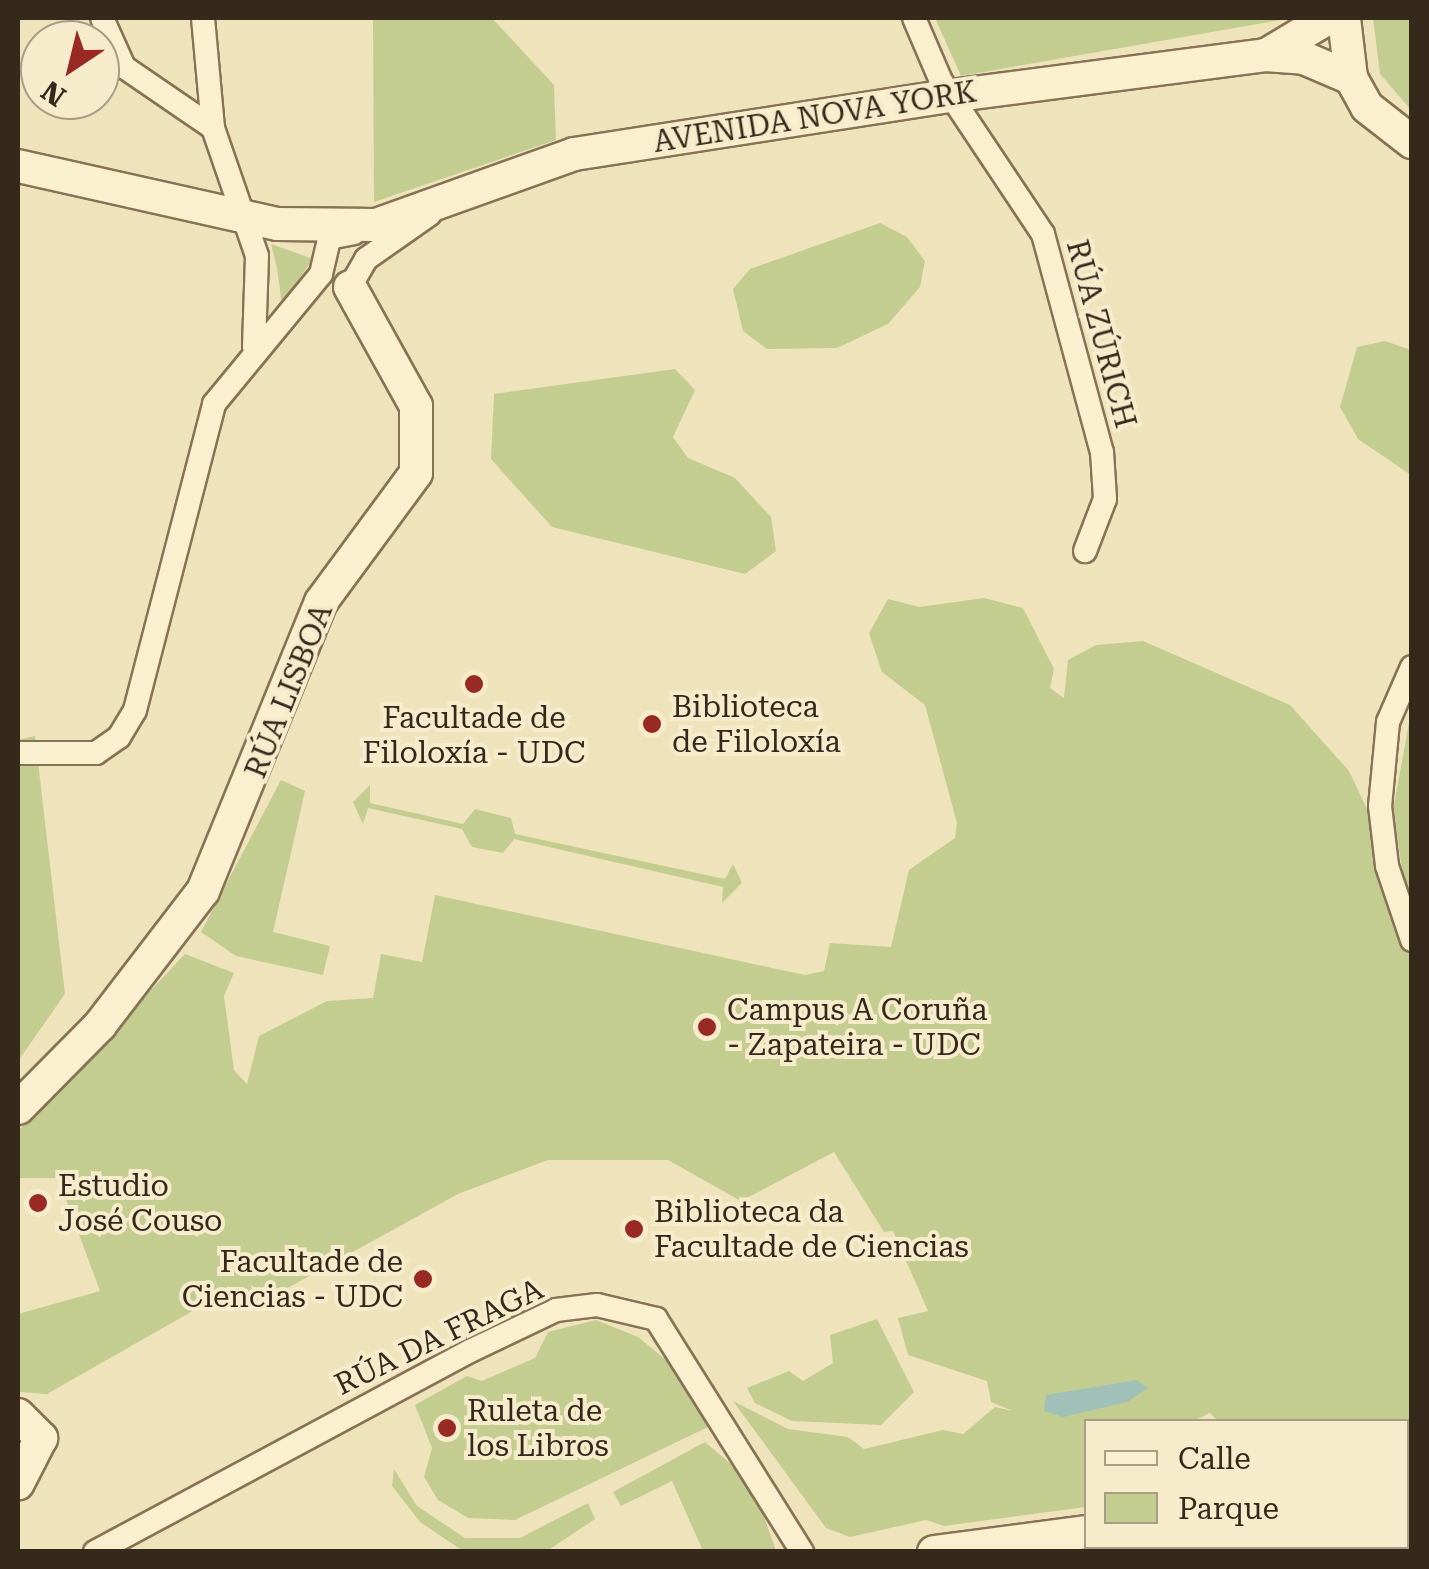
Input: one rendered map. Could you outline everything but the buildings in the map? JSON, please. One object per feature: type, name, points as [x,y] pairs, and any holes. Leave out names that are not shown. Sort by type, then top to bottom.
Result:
[{"type":"main road","points":[[1265,55],[1328,18]]},
{"type":"main road","points":[[1344,18],[1351,78],[1367,107],[1412,142]]},
{"type":"main road","name":"AVENIDA NOVA YORK","points":[[18,166],[239,217],[376,225],[435,210],[574,154],[950,96],[1265,55]]},
{"type":"main road","points":[[1265,55],[1304,58],[1351,78]]},
{"type":"main road","name":"RÚA LISBOA","points":[[18,1108],[100,1024],[203,891],[321,602],[416,472],[416,406],[350,287]]},
{"type":"main road","points":[[18,1415],[41,1438],[18,1483]]},
{"type":"main road","points":[[934,1552],[1084,1532]]},
{"type":"street","points":[[102,18],[124,66],[213,128]]},
{"type":"street","points":[[203,18],[213,128],[260,281],[254,350]]},
{"type":"street","name":"RÚA ZÚRICH","points":[[914,18],[950,96],[1043,234],[1077,344],[1105,499],[1085,552]]},
{"type":"street","points":[[350,287],[366,259],[435,210]]},
{"type":"street","name":"AVENIDA NOVA YORK","points":[[327,250],[332,235],[376,225]]},
{"type":"street","points":[[18,753],[96,753],[120,737],[135,710],[206,421],[254,350],[313,285],[327,250]]},
{"type":"street","name":"RÚA LISBOA","points":[[327,250],[350,287]]},
{"type":"street","points":[[1412,668],[1388,722],[1380,806],[1386,866],[1412,940]]},
{"type":"street","name":"RÚA DA FRAGA","points":[[95,1552],[470,1352],[556,1310],[597,1304],[656,1320],[788,1524],[802,1552]]},
{"type":"street","points":[[788,1524],[788,1552]]},
{"type":"green space","points":[[373,18],[492,18],[554,85],[556,140],[374,202]]},
{"type":"green space","points":[[935,18],[1292,18],[961,76]]},
{"type":"green space","points":[[1373,18],[1411,18],[1411,110],[1380,74]]},
{"type":"green space","points":[[880,223],[907,237],[925,261],[920,287],[888,324],[837,348],[767,349],[743,331],[733,289],[750,269]]},
{"type":"green space","points":[[271,244],[313,259],[282,304],[277,268]]},
{"type":"green space","points":[[1385,341],[1411,350],[1411,475],[1358,439],[1340,407],[1357,347]]},
{"type":"green space","points":[[675,369],[695,390],[673,437],[688,458],[735,478],[771,517],[776,551],[745,574],[552,527],[491,459],[494,394]]},
{"type":"green space","points":[[984,598],[1023,608],[1054,669],[1050,688],[1064,698],[1068,660],[1096,645],[1143,641],[1290,705],[1349,771],[1405,889],[1393,810],[1411,712],[1412,1449],[1409,1419],[1216,1419],[1210,1413],[1198,1419],[1084,1419],[1084,1507],[944,1526],[926,1520],[850,1537],[826,1528],[733,1401],[788,1429],[848,1437],[864,1449],[943,1430],[963,1434],[995,1407],[1013,1411],[991,1402],[987,1381],[908,1355],[898,1318],[928,1311],[893,1231],[884,1232],[834,1152],[741,1201],[668,1160],[548,1160],[458,1194],[273,1296],[250,1285],[266,1312],[244,1296],[219,1296],[47,1394],[18,1392],[18,1314],[100,1291],[58,1178],[18,1178],[18,1131],[185,954],[234,973],[224,996],[234,1070],[247,1084],[259,1036],[327,1001],[373,998],[381,954],[422,962],[435,895],[805,975],[824,971],[830,943],[891,947],[909,870],[955,838],[957,823],[925,705],[882,672],[869,633],[888,599],[919,607]]},
{"type":"green space","points":[[35,736],[65,994],[18,1061],[18,740]]},
{"type":"green space","points":[[281,780],[305,791],[273,932],[330,946],[323,975],[236,956],[201,932]]},
{"type":"green space","points":[[370,785],[370,803],[463,824],[475,809],[511,818],[515,834],[725,879],[733,864],[742,883],[722,903],[723,887],[514,839],[503,853],[472,847],[462,829],[368,808],[363,824],[353,802]]},
{"type":"green space","points":[[877,1319],[914,1392],[881,1425],[792,1421],[755,1403],[747,1388],[789,1371],[803,1381],[833,1363],[830,1335]]},
{"type":"green space","points":[[596,1320],[638,1337],[682,1373],[710,1426],[515,1520],[468,1518],[438,1500],[424,1477],[432,1448],[415,1405],[467,1376],[482,1381],[535,1358],[548,1332]]},
{"type":"green space","points":[[705,1442],[752,1482],[776,1551],[703,1551],[672,1481],[621,1506],[613,1492]]},
{"type":"green space","points":[[394,1469],[417,1506],[465,1538],[520,1538],[588,1503],[595,1519],[547,1551],[463,1551],[420,1522],[392,1486]]},
{"type":"water","points":[[1137,1380],[1148,1388],[1127,1402],[1063,1417],[1044,1411],[1046,1395]]},
{"type":"place","name":"Facultade de Filoloxía - UDC","points":[[474,684]]},
{"type":"place","name":"Biblioteca de Filoloxía","points":[[652,724]]},
{"type":"place","name":"Campus A Coruña - Zapateira - UDC","points":[[707,1027]]},
{"type":"place","name":"Estudio José Couso","points":[[38,1203]]},
{"type":"place","name":"Biblioteca da Facultade de Ciencias","points":[[634,1229]]},
{"type":"place","name":"Facultade de Ciencias - UDC","points":[[423,1279]]},
{"type":"place","name":"Ruleta de los Libros","points":[[447,1428]]}]
